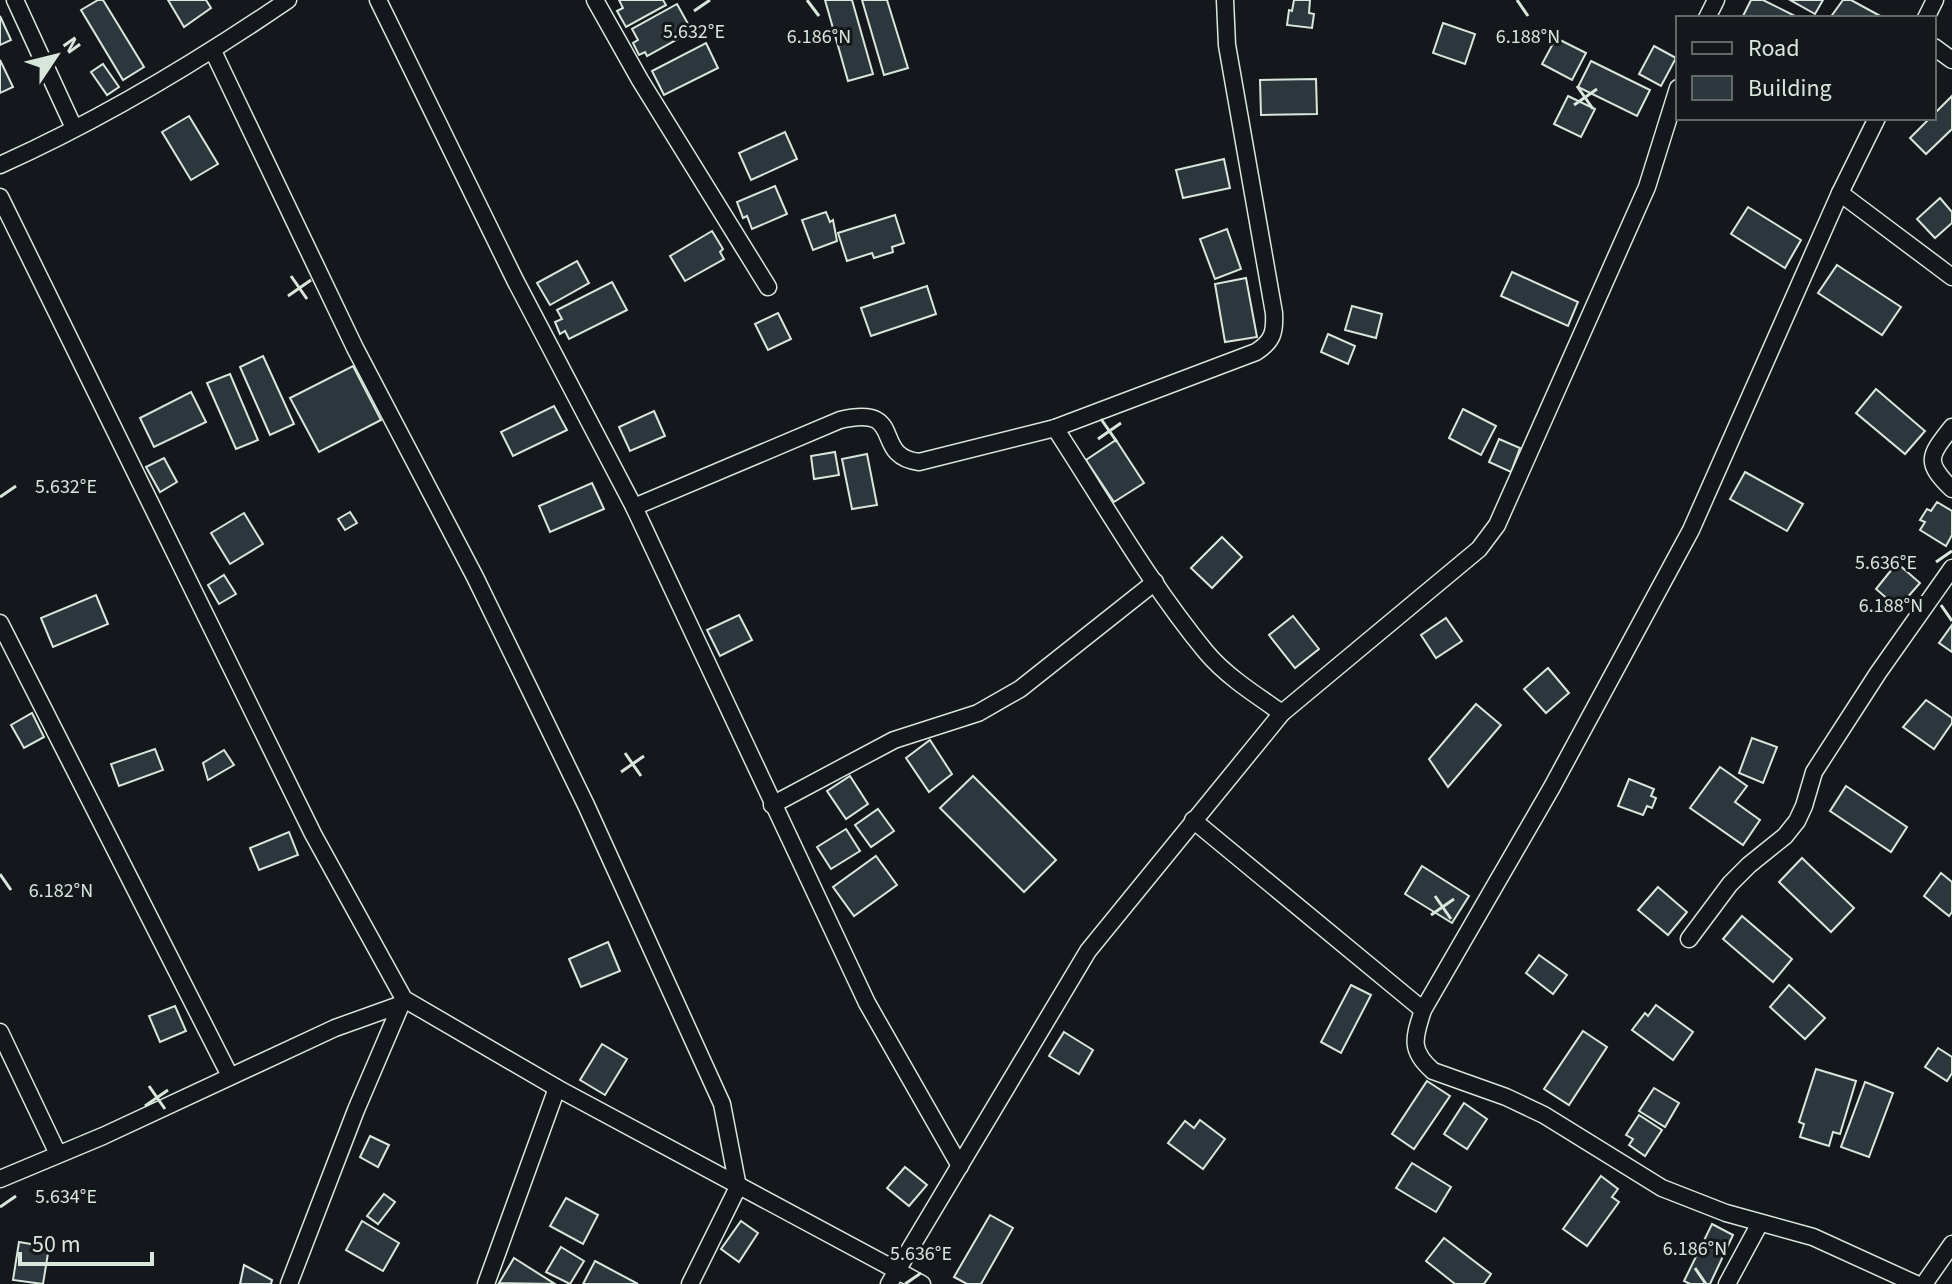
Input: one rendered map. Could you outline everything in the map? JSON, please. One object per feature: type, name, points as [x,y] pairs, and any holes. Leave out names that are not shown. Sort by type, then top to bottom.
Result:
[{"type":"street","points":[[15,0],[74,128]]},
{"type":"street","points":[[0,165],[40,147],[213,51],[288,0]]},
{"type":"street","points":[[378,0],[515,280],[634,507],[867,1003],[960,1166]]},
{"type":"street","points":[[595,0],[640,80],[768,287]]},
{"type":"street","points":[[634,507],[840,420],[860,415],[874,416],[883,425],[895,452],[906,460],[919,462],[1055,428],[1256,352],[1269,344],[1275,330],[1227,45],[1225,0]]},
{"type":"street","points":[[213,51],[355,348],[475,577],[593,819],[722,1104],[738,1187],[690,1284]]},
{"type":"street","points":[[893,1277],[1088,951],[1193,820],[1282,713],[1479,549],[1497,525],[1647,187],[1676,94]]},
{"type":"street","points":[[1876,120],[1840,193],[1691,530],[1552,787],[1423,1010],[1414,1038],[1415,1049],[1423,1063],[1433,1071],[1506,1097],[1544,1115],[1662,1188],[1726,1213],[1813,1237],[1916,1284]]},
{"type":"street","points":[[1840,193],[1952,277]]},
{"type":"street","points":[[0,197],[313,834],[403,1001],[893,1277],[922,1284]]},
{"type":"street","points":[[1952,427],[1936,446],[1931,458],[1934,470],[1952,489]]},
{"type":"street","points":[[1055,428],[1155,582],[1207,654],[1248,690],[1282,713]]},
{"type":"street","points":[[1689,939],[1730,884],[1785,836],[1797,821],[1814,772],[1878,673],[1952,568]]},
{"type":"street","points":[[772,805],[894,740],[978,713],[1020,689],[1155,582]]},
{"type":"street","points":[[0,623],[230,1076]]},
{"type":"street","points":[[1193,820],[1423,1010]]},
{"type":"street","points":[[0,1179],[103,1136],[335,1028],[403,1001]]},
{"type":"street","points":[[289,1284],[356,1110],[403,1001]]},
{"type":"street","points":[[0,1032],[58,1154]]},
{"type":"street","points":[[486,1284],[557,1088]]},
{"type":"street","points":[[1727,1284],[1760,1223]]},
{"type":"street","points":[[1924,1284],[1952,1244]]},
{"type":"building","points":[[103,0],[144,67],[123,80],[81,10]]},
{"type":"building","points":[[168,0],[206,0],[211,8],[184,27]]},
{"type":"building","points":[[619,0],[663,0],[666,5],[626,27],[617,11],[623,8]]},
{"type":"building","points":[[825,0],[852,0],[873,74],[848,81]]},
{"type":"building","points":[[862,0],[887,0],[908,68],[884,75]]},
{"type":"building","points":[[1294,0],[1310,0],[1309,13],[1314,14],[1312,28],[1287,25]]},
{"type":"building","points":[[1751,0],[1763,0],[1795,16],[1743,16]]},
{"type":"building","points":[[1790,0],[1823,0],[1815,14]]},
{"type":"building","points":[[1843,0],[1851,0],[1880,16],[1831,16]]},
{"type":"building","points":[[677,4],[692,31],[647,56],[645,52],[639,55],[633,43],[638,40],[632,29]]},
{"type":"building","points":[[0,16],[11,40],[0,45]]},
{"type":"building","points":[[1443,23],[1475,34],[1465,64],[1433,53]]},
{"type":"building","points":[[1556,38],[1586,53],[1572,80],[1542,64]]},
{"type":"building","points":[[706,43],[718,68],[664,95],[652,71]]},
{"type":"building","points":[[1654,46],[1676,58],[1661,86],[1639,74]]},
{"type":"building","points":[[0,60],[13,87],[0,93]]},
{"type":"building","points":[[1591,61],[1650,90],[1637,116],[1578,87]]},
{"type":"building","points":[[103,64],[119,87],[107,95],[91,72]]},
{"type":"building","points":[[1316,79],[1317,114],[1261,115],[1260,80]]},
{"type":"building","points":[[1568,96],[1595,109],[1581,137],[1554,124]]},
{"type":"building","points":[[1952,96],[1952,129],[1926,154],[1910,138],[1928,120],[1936,120],[1936,112]]},
{"type":"building","points":[[189,116],[218,164],[191,180],[162,132]]},
{"type":"building","points":[[785,132],[797,159],[751,180],[739,153]]},
{"type":"building","points":[[1224,159],[1230,188],[1183,198],[1176,170]]},
{"type":"building","points":[[775,186],[787,214],[752,229],[747,216],[743,218],[737,202]]},
{"type":"building","points":[[1940,198],[1952,212],[1952,223],[1935,238],[1917,219]]},
{"type":"building","points":[[1748,207],[1801,240],[1785,268],[1731,234]]},
{"type":"building","points":[[826,212],[830,222],[833,220],[837,241],[813,250],[802,220]]},
{"type":"building","points":[[895,215],[904,243],[892,247],[893,252],[874,258],[872,253],[847,261],[838,233]]},
{"type":"building","points":[[1227,229],[1241,269],[1215,279],[1200,239]]},
{"type":"building","points":[[712,231],[723,249],[720,252],[724,259],[685,281],[670,256]]},
{"type":"building","points":[[577,261],[589,283],[550,305],[537,283]]},
{"type":"building","points":[[1837,265],[1901,307],[1882,335],[1818,293]]},
{"type":"building","points":[[1512,272],[1578,302],[1568,326],[1501,296]]},
{"type":"building","points":[[1246,278],[1257,337],[1225,342],[1215,284]]},
{"type":"building","points":[[612,282],[627,310],[569,339],[565,331],[560,334],[555,322],[562,319],[557,310]]},
{"type":"building","points":[[927,286],[936,314],[871,336],[861,308]]},
{"type":"building","points":[[1352,306],[1382,314],[1376,338],[1345,330]]},
{"type":"building","points":[[778,313],[791,339],[768,350],[755,324]]},
{"type":"building","points":[[1328,334],[1355,346],[1348,364],[1321,352]]},
{"type":"building","points":[[263,356],[294,424],[270,435],[240,367]]},
{"type":"building","points":[[353,366],[381,420],[319,452],[290,398]]},
{"type":"building","points":[[230,374],[258,440],[236,449],[207,383]]},
{"type":"building","points":[[1876,389],[1925,431],[1905,454],[1856,413]]},
{"type":"building","points":[[191,392],[206,422],[154,447],[140,418]]},
{"type":"building","points":[[554,406],[567,430],[513,456],[501,432]]},
{"type":"building","points":[[1463,409],[1496,426],[1481,455],[1449,438]]},
{"type":"building","points":[[654,411],[665,436],[630,451],[619,427]]},
{"type":"building","points":[[1499,439],[1520,448],[1511,472],[1489,462]]},
{"type":"building","points":[[1116,440],[1144,483],[1114,502],[1086,460]]},
{"type":"building","points":[[835,452],[839,475],[814,479],[811,456]]},
{"type":"building","points":[[867,454],[877,505],[852,509],[842,459]]},
{"type":"building","points":[[164,458],[177,482],[160,492],[146,467]]},
{"type":"building","points":[[1745,472],[1803,504],[1787,531],[1730,499]]},
{"type":"building","points":[[592,483],[604,509],[550,532],[539,506]]},
{"type":"building","points":[[1937,502],[1952,511],[1952,535],[1946,546],[1920,530],[1925,522],[1920,520],[1927,509],[1931,511]]},
{"type":"building","points":[[350,512],[357,523],[345,530],[338,519]]},
{"type":"building","points":[[244,513],[263,544],[230,564],[211,533]]},
{"type":"building","points":[[1222,537],[1242,557],[1212,588],[1191,568]]},
{"type":"building","points":[[1897,563],[1920,583],[1898,608],[1876,589]]},
{"type":"building","points":[[224,575],[236,594],[219,604],[208,585]]},
{"type":"building","points":[[96,595],[108,624],[53,647],[41,618]]},
{"type":"building","points":[[739,615],[752,640],[720,656],[707,630]]},
{"type":"building","points":[[1293,616],[1319,649],[1295,668],[1269,635]]},
{"type":"building","points":[[1446,618],[1462,641],[1436,658],[1421,635]]},
{"type":"building","points":[[1952,625],[1952,652],[1939,643]]},
{"type":"building","points":[[1548,668],[1569,693],[1546,713],[1524,689]]},
{"type":"building","points":[[1926,700],[1952,718],[1952,723],[1934,749],[1903,727]]},
{"type":"building","points":[[1476,704],[1501,725],[1448,787],[1429,759]]},
{"type":"building","points":[[32,713],[44,737],[24,748],[11,725]]},
{"type":"building","points":[[1752,738],[1777,747],[1763,783],[1739,773]]},
{"type":"building","points":[[930,740],[952,774],[929,792],[906,758]]},
{"type":"building","points":[[155,749],[163,770],[119,786],[111,764]]},
{"type":"building","points":[[224,750],[234,765],[208,780],[203,763]]},
{"type":"building","points":[[1720,767],[1747,786],[1735,802],[1760,820],[1743,845],[1690,808]]},
{"type":"building","points":[[850,776],[868,804],[846,819],[827,791]]},
{"type":"building","points":[[973,776],[1056,860],[1024,892],[940,808]]},
{"type":"building","points":[[1629,779],[1654,789],[1651,796],[1656,798],[1652,808],[1647,806],[1643,815],[1618,806]]},
{"type":"building","points":[[1846,786],[1907,827],[1891,852],[1830,811]]},
{"type":"building","points":[[878,809],[894,831],[871,847],[855,825]]},
{"type":"building","points":[[846,829],[860,851],[831,869],[817,847]]},
{"type":"building","points":[[289,832],[298,855],[259,870],[250,848]]},
{"type":"building","points":[[876,856],[897,885],[854,916],[833,887]]},
{"type":"building","points":[[1802,858],[1854,908],[1831,932],[1779,882]]},
{"type":"building","points":[[1422,866],[1469,896],[1452,923],[1405,894]]},
{"type":"building","points":[[1941,873],[1952,882],[1952,912],[1949,916],[1924,896]]},
{"type":"building","points":[[1658,887],[1687,912],[1668,935],[1638,910]]},
{"type":"building","points":[[1742,916],[1792,959],[1773,982],[1723,939]]},
{"type":"building","points":[[608,942],[620,971],[581,987],[569,959]]},
{"type":"building","points":[[1539,955],[1567,975],[1553,994],[1526,973]]},
{"type":"building","points":[[1351,985],[1371,995],[1341,1053],[1321,1042]]},
{"type":"building","points":[[1789,985],[1825,1018],[1805,1039],[1770,1007]]},
{"type":"building","points":[[1656,1005],[1693,1032],[1673,1060],[1632,1030]]},
{"type":"building","points":[[175,1006],[186,1031],[160,1042],[149,1016]]},
{"type":"building","points":[[1583,1031],[1607,1047],[1569,1105],[1544,1089]]},
{"type":"building","points":[[1064,1032],[1093,1050],[1079,1074],[1049,1056]]},
{"type":"building","points":[[602,1044],[627,1059],[605,1095],[580,1080]]},
{"type":"building","points":[[1938,1048],[1952,1057],[1952,1073],[1947,1081],[1925,1067]]},
{"type":"building","points":[[1816,1069],[1856,1081],[1840,1134],[1833,1132],[1829,1146],[1800,1137],[1804,1124],[1799,1122]]},
{"type":"building","points":[[1427,1081],[1450,1096],[1414,1149],[1392,1134]]},
{"type":"building","points":[[1865,1082],[1893,1093],[1869,1157],[1841,1147]]},
{"type":"building","points":[[1654,1088],[1679,1103],[1665,1127],[1639,1111]]},
{"type":"building","points":[[1464,1103],[1487,1119],[1467,1149],[1444,1134]]},
{"type":"building","points":[[1639,1115],[1662,1130],[1645,1156],[1629,1145],[1633,1139],[1626,1135]]},
{"type":"building","points":[[1200,1120],[1225,1139],[1203,1169],[1168,1143],[1185,1121],[1194,1128]]},
{"type":"building","points":[[370,1136],[389,1145],[378,1167],[360,1157]]},
{"type":"building","points":[[1412,1163],[1451,1187],[1436,1212],[1396,1188]]},
{"type":"building","points":[[905,1167],[927,1185],[909,1206],[887,1188]]},
{"type":"building","points":[[1601,1176],[1618,1189],[1612,1197],[1619,1202],[1587,1246],[1563,1229]]},
{"type":"building","points":[[384,1194],[395,1202],[378,1224],[367,1216]]},
{"type":"building","points":[[566,1198],[598,1215],[583,1244],[550,1226]]},
{"type":"building","points":[[990,1215],[1013,1228],[981,1284],[967,1284],[954,1277]]},
{"type":"building","points":[[362,1221],[399,1243],[383,1271],[346,1250]]},
{"type":"building","points":[[741,1221],[758,1233],[739,1262],[721,1249]]},
{"type":"building","points":[[1712,1224],[1733,1235],[1710,1284],[1690,1284],[1684,1281]]},
{"type":"building","points":[[1444,1238],[1491,1274],[1484,1284],[1455,1284],[1426,1261]]},
{"type":"building","points":[[19,1242],[49,1247],[43,1284],[13,1280]]},
{"type":"building","points":[[561,1247],[584,1261],[570,1284],[546,1272]]},
{"type":"building","points":[[514,1258],[555,1284],[499,1283]]},
{"type":"building","points":[[595,1261],[638,1284],[583,1284]]},
{"type":"building","points":[[244,1265],[272,1280],[271,1284],[240,1284]]}]
